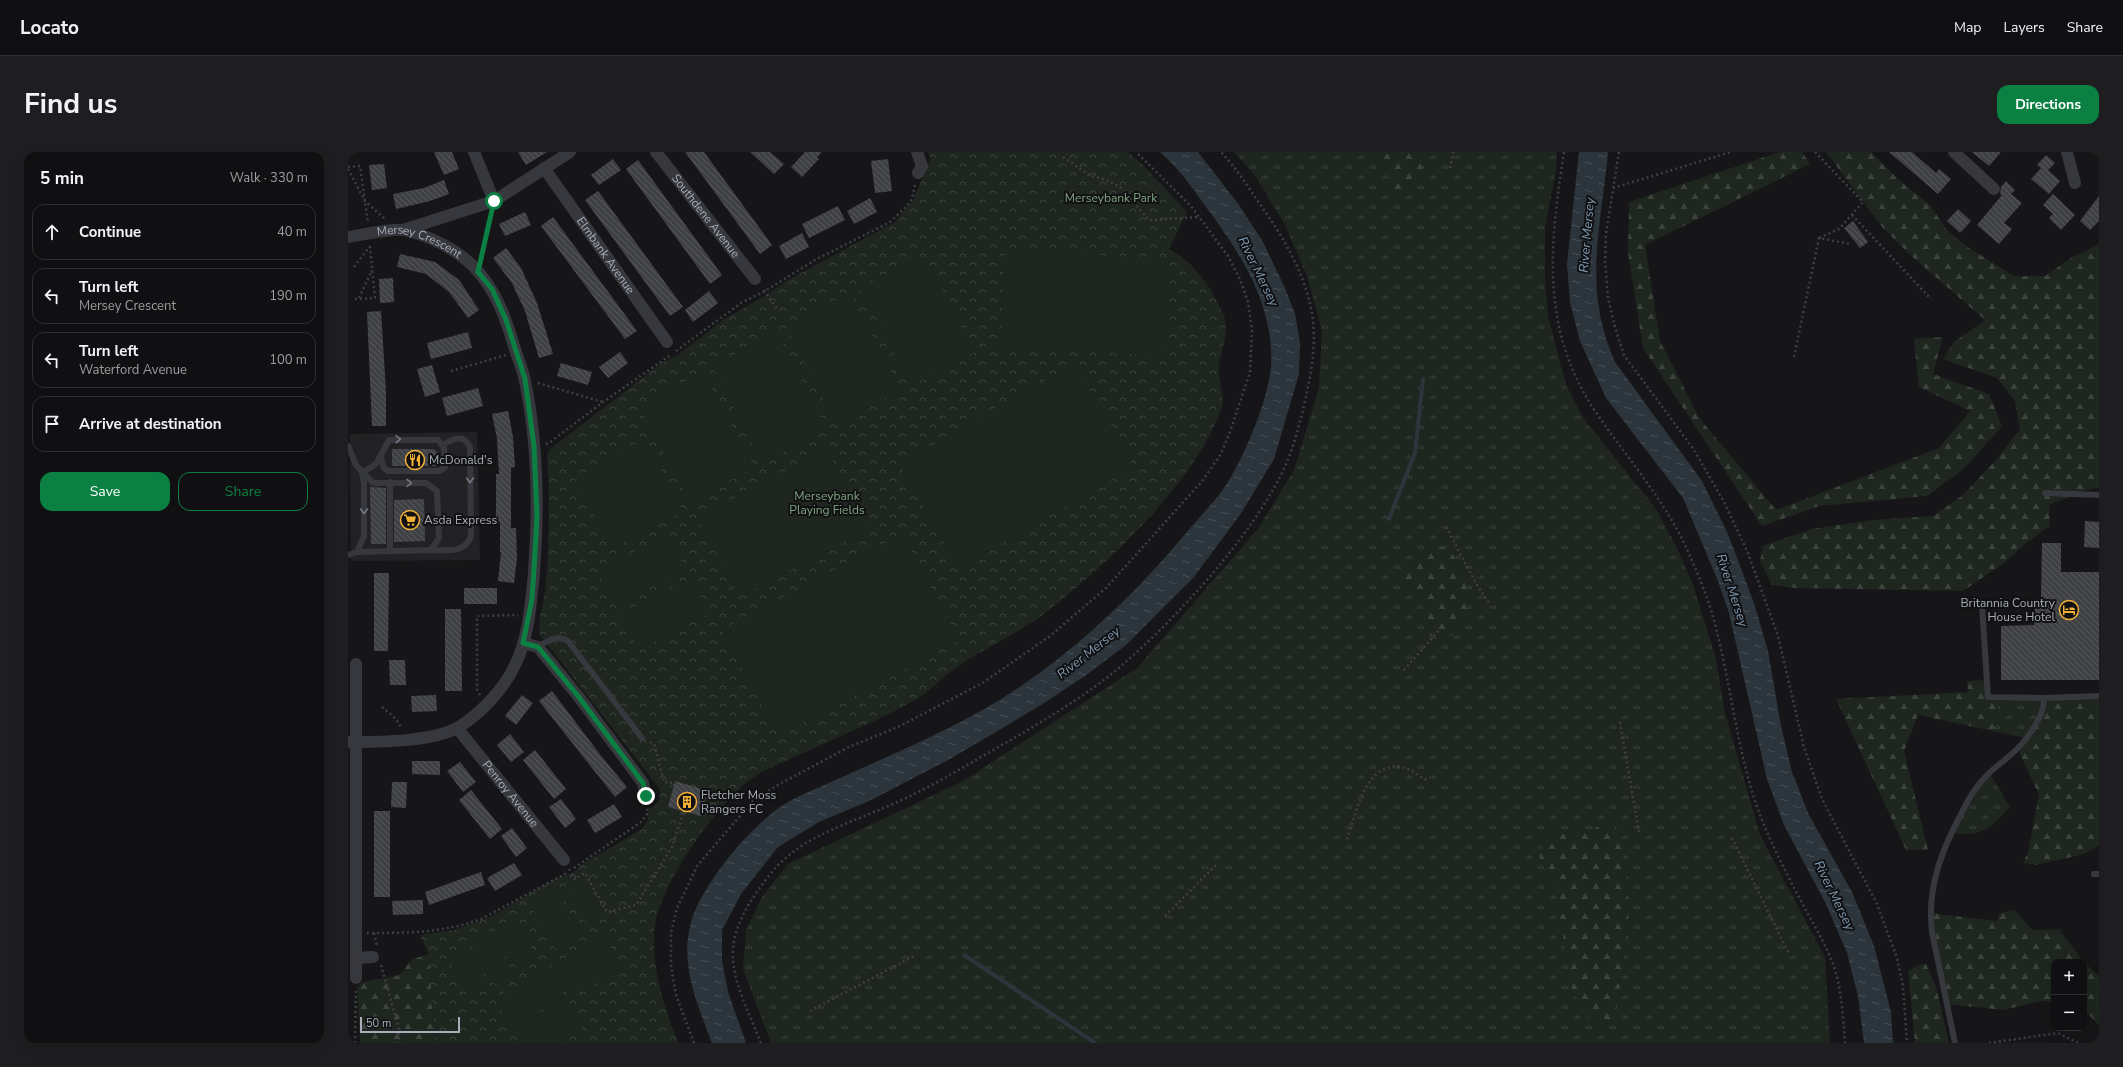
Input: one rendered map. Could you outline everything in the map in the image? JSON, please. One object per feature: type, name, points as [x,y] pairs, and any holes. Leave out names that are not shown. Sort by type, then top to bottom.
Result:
[{"type":"street","points":[[474,152],[494,201]]},
{"type":"street","points":[[397,231],[494,201],[570,152]]},
{"type":"street","name":"Southdene Avenue","points":[[656,152],[755,279]]},
{"type":"street","points":[[917,152],[922,166],[918,173]]},
{"type":"street","points":[[1954,152],[1994,189]]},
{"type":"street","points":[[2068,152],[2075,184]]},
{"type":"street","name":"Elmbank Avenue","points":[[544,168],[667,342]]},
{"type":"street","name":"Mersey Crescent","points":[[348,237],[397,231],[441,243],[473,265],[492,289],[506,320],[525,379],[534,446],[537,515],[532,599],[523,643],[515,667],[499,690],[485,705],[457,728],[421,739],[351,742]]},
{"type":"street","points":[[523,643],[538,647],[622,754],[643,783],[646,796]]},
{"type":"street","points":[[356,664],[351,742],[357,933],[356,978]]},
{"type":"street","name":"Penroy Avenue","points":[[457,728],[564,860]]},
{"type":"street","points":[[356,958],[377,956]]},
{"type":"lane","points":[[348,555],[357,552],[458,549],[468,543],[471,536],[469,443],[462,438],[454,438],[443,444]]},
{"type":"lane","points":[[362,473],[376,464],[381,457],[385,443],[393,439],[435,439],[443,444]]},
{"type":"lane","points":[[381,457],[384,468],[388,471],[440,471],[445,467],[443,444]]},
{"type":"lane","points":[[348,446],[356,466],[373,483],[426,483],[437,492],[439,538],[431,550]]},
{"type":"lane","points":[[357,552],[364,536],[364,483],[362,473]]},
{"type":"lane","points":[[390,482],[390,551]]},
{"type":"lane","points":[[2045,493],[2099,495]]},
{"type":"lane","points":[[1982,605],[1988,697],[2044,698],[2099,696]]},
{"type":"lane","points":[[538,647],[552,638],[557,637],[568,642],[642,738]]},
{"type":"lane","points":[[1955,1043],[1932,932],[1930,913],[1935,875],[1944,846],[1974,790],[1989,772],[2018,749],[2045,705],[2044,698]]},
{"type":"path","points":[[694,1043],[676,995],[671,966],[671,933],[676,908],[697,866],[753,801],[776,786],[848,747],[898,727],[984,682],[1050,636],[1106,588],[1203,480],[1221,454],[1250,372],[1252,329],[1248,302],[1240,280],[1228,256],[1191,206],[1136,152]]},
{"type":"path","points":[[761,1043],[736,981],[732,957],[733,944],[740,920],[767,878],[778,865],[803,844],[817,835],[898,802],[948,776],[1021,734],[1075,700],[1103,680],[1135,654],[1173,619],[1225,560],[1256,518],[1281,475],[1303,410],[1309,381],[1313,353],[1312,316],[1306,287],[1284,238],[1232,164],[1221,152]]},
{"type":"path","points":[[1450,168],[1453,152]]},
{"type":"path","points":[[1564,152],[1552,248],[1555,305],[1564,346],[1570,365],[1586,396],[1664,508],[1683,542],[1700,582],[1715,624],[1754,798],[1785,869],[1828,952],[1834,967],[1841,997],[1844,1043]]},
{"type":"path","points":[[1618,152],[1606,234],[1605,261],[1608,298],[1624,355],[1694,450],[1724,502],[1748,553],[1778,636],[1804,747],[1822,799],[1877,904],[1897,958],[1903,986],[1907,1043]]},
{"type":"path","points":[[1613,188],[1731,152]]},
{"type":"path","points":[[1815,152],[1863,202],[1839,229],[1819,238]]},
{"type":"path","points":[[1063,157],[1089,175],[1104,178],[1120,187],[1149,220],[1199,217]]},
{"type":"path","points":[[355,299],[375,298],[369,234],[365,201],[360,166],[348,168],[365,201],[385,218],[397,231]]},
{"type":"path","points":[[534,446],[549,443],[603,402],[676,352],[741,303],[765,291],[815,260],[890,222],[906,207],[912,198],[918,173]]},
{"type":"path","points":[[478,272],[494,201]]},
{"type":"path","points":[[1852,215],[1931,299]]},
{"type":"path","points":[[1819,238],[1850,244]]},
{"type":"path","points":[[1794,357],[1819,238]]},
{"type":"path","points":[[354,267],[370,246]]},
{"type":"path","points":[[359,299],[372,270]]},
{"type":"path","points":[[765,291],[777,309]]},
{"type":"path","points":[[451,371],[516,352]]},
{"type":"path","points":[[525,379],[603,402]]},
{"type":"path","points":[[1446,527],[1477,585],[1490,603]]},
{"type":"path","points":[[485,705],[477,689],[477,616],[529,615]]},
{"type":"path","points":[[1404,670],[1440,629]]},
{"type":"path","points":[[382,707],[396,719],[402,728]]},
{"type":"path","points":[[1620,722],[1638,832]]},
{"type":"path","points":[[642,738],[654,744],[664,782],[673,783]]},
{"type":"path","points":[[1347,839],[1365,786],[1379,773],[1392,768],[1406,768],[1417,776],[1429,781]]},
{"type":"path","points":[[357,933],[434,932],[468,924],[481,919],[570,871],[641,822],[648,813],[646,796]]},
{"type":"path","points":[[570,871],[575,879],[585,873],[607,912],[636,905],[672,847],[684,811]]},
{"type":"path","points":[[1732,838],[1788,952]]},
{"type":"path","points":[[1165,916],[1216,866]]},
{"type":"path","points":[[374,933],[377,956],[399,1029],[399,1043]]},
{"type":"path","points":[[810,1012],[914,956]]},
{"type":"path","points":[[355,1043],[356,978]]},
{"type":"path","points":[[1989,1043],[2058,1033],[2078,1043]]},
{"type":"shaded area","points":[[477,432],[480,560],[351,561],[350,434]]},
{"type":"green space","name":"Merseybank Playing Fields","points":[[927,152],[1128,152],[1142,164],[1187,212],[1169,249],[1178,254],[1198,273],[1219,305],[1225,318],[1225,336],[1219,364],[1223,403],[1210,435],[1192,464],[1147,520],[1095,571],[1045,613],[1025,627],[961,664],[915,700],[881,718],[759,774],[744,785],[713,818],[697,839],[671,882],[661,903],[656,920],[654,951],[656,967],[663,999],[678,1043],[435,1043],[429,955],[420,935],[454,930],[490,917],[555,879],[573,873],[583,864],[642,829],[647,822],[649,809],[657,803],[660,798],[659,788],[540,635],[540,616],[545,590],[548,552],[549,504],[547,456],[549,450],[663,362],[678,355],[723,320],[765,296],[788,280],[895,222],[913,200],[931,158]]},
{"type":"green space","points":[[1234,152],[1557,152],[1556,171],[1545,227],[1545,278],[1548,317],[1567,387],[1584,419],[1656,509],[1676,546],[1693,585],[1715,655],[1725,713],[1760,835],[1825,957],[1830,1043],[771,1043],[743,969],[746,930],[762,897],[788,864],[963,781],[1137,668],[1257,530],[1294,470],[1319,388],[1322,331],[1307,276],[1285,225],[1256,177]]},
{"type":"green space","points":[[1378,152],[1425,152],[1423,167],[1408,194],[1394,188]]},
{"type":"green space","points":[[1780,152],[1802,152],[1810,164],[1645,245],[1660,341],[1700,419],[1776,510],[1939,448],[1970,411],[1919,387],[1914,339],[1943,337],[1933,374],[1989,394],[2002,426],[1964,469],[1927,496],[1819,506],[1762,526],[1643,348],[1628,253],[1629,202]]},
{"type":"green space","points":[[1826,152],[1871,152],[1899,180],[1929,204],[1947,230],[1966,246],[2014,276],[2045,276],[2071,258],[2099,244],[2099,488],[2086,490],[2049,505],[2050,526],[2026,543],[2004,563],[1963,591],[1795,588],[1772,585],[1760,561],[1763,546],[1812,529],[1872,520],[1933,516],[1963,495],[1996,460],[2020,429],[2015,401],[1997,378],[1943,359],[1954,342],[1985,320],[1909,254],[1882,227]]},
{"type":"green space","points":[[1005,250],[1170,259],[1165,356],[1000,347]]},
{"type":"green space","points":[[924,255],[975,352],[911,386],[860,288]]},
{"type":"green space","points":[[850,293],[901,390],[837,424],[786,327]]},
{"type":"green space","points":[[776,332],[827,429],[763,463],[712,366]]},
{"type":"green space","points":[[1075,363],[1134,467],[959,568],[899,464]]},
{"type":"green space","points":[[703,372],[754,468],[690,502],[639,406]]},
{"type":"green space","points":[[645,440],[683,511],[612,549],[574,478]]},
{"type":"green space","points":[[827,449],[868,530],[739,597],[697,517]]},
{"type":"green space","points":[[667,534],[686,569],[615,606],[597,571]]},
{"type":"green space","points":[[902,534],[959,640],[778,736],[722,630]]},
{"type":"green space","points":[[1448,547],[1462,572],[1469,594],[1465,616],[1448,640],[1429,635],[1420,620],[1425,597],[1407,593],[1402,580],[1400,566],[1425,548]]},
{"type":"green space","points":[[690,578],[709,613],[639,650],[620,615]]},
{"type":"green space","points":[[1987,680],[1988,697],[1999,697],[1993,731],[1918,715],[1904,751],[1928,850],[1906,850],[1836,699],[1968,692],[1967,681]]},
{"type":"green space","points":[[2099,696],[2099,846],[2081,855],[2035,865],[2023,863],[2028,852],[2039,795],[2018,749],[2037,719],[2044,698]]},
{"type":"green space","points":[[1999,697],[2044,698],[2045,705],[2026,738],[1993,731]]},
{"type":"green space","points":[[1989,772],[2010,807],[1997,821],[1985,830],[1970,834],[1951,833]]},
{"type":"green space","points":[[1605,823],[1616,827],[1623,856],[1627,886],[1628,930],[1616,1018],[1601,1023],[1588,1019],[1572,990],[1555,888],[1539,857],[1543,840],[1552,834],[1564,831],[1579,836]]},
{"type":"green space","points":[[583,876],[604,913],[586,923],[565,886]]},
{"type":"green space","points":[[553,884],[584,937],[558,952],[527,899]]},
{"type":"green space","points":[[2014,910],[2033,930],[2059,929],[2082,959],[2051,959],[2051,1002],[2042,1001],[2003,1010],[1947,1004],[1930,913],[1997,921],[2000,913]]},
{"type":"green space","points":[[514,917],[538,959],[518,971],[494,929]]},
{"type":"green space","points":[[490,931],[514,973],[494,984],[470,942]]},
{"type":"green space","points":[[604,936],[622,968],[569,998],[551,966]]},
{"type":"green space","points":[[465,945],[490,986],[471,997],[446,956]]},
{"type":"green space","points":[[429,954],[435,1043],[360,1043],[357,987],[370,980],[398,975],[412,960]]},
{"type":"green space","points":[[1926,964],[1936,987],[1949,1043],[1915,1043],[1908,971],[1918,965]]},
{"type":"green space","points":[[2087,964],[2099,976],[2099,1025],[2087,1013]]},
{"type":"green space","points":[[548,968],[565,997],[511,1028],[495,998]]},
{"type":"green space","points":[[565,998],[583,1030],[559,1043],[520,1043],[512,1029]]},
{"type":"water","name":"River Mersey","points":[[1160,152],[1198,152],[1239,205],[1263,242],[1285,288],[1295,314],[1300,342],[1299,374],[1274,459],[1242,512],[1194,577],[1126,645],[1085,676],[1041,705],[950,759],[869,801],[819,822],[778,847],[741,894],[722,930],[722,960],[728,992],[746,1043],[712,1043],[698,1005],[688,968],[687,950],[689,931],[694,912],[704,893],[711,881],[738,846],[758,825],[780,807],[810,791],[920,742],[960,722],[998,701],[1052,664],[1102,622],[1148,576],[1218,496],[1238,464],[1251,437],[1262,408],[1269,380],[1271,367],[1271,344],[1267,322],[1261,300],[1241,259],[1188,182]]},
{"type":"water","name":"River Mersey","points":[[1579,152],[1608,152],[1596,258],[1596,283],[1599,309],[1605,335],[1615,362],[1702,481],[1728,534],[1754,603],[1768,651],[1781,726],[1792,772],[1809,815],[1852,892],[1874,946],[1891,1012],[1893,1043],[1864,1043],[1858,996],[1847,953],[1826,904],[1784,825],[1767,779],[1729,613],[1718,581],[1683,498],[1606,398],[1580,341],[1570,302],[1567,264]]},
{"type":"building","points":[[434,152],[452,152],[459,169],[444,175]]},
{"type":"building","points":[[518,152],[547,152],[526,165]]},
{"type":"building","points":[[685,152],[704,152],[772,245],[760,254]]},
{"type":"building","points":[[750,152],[770,152],[784,164],[774,174]]},
{"type":"building","points":[[805,152],[822,152],[817,157],[819,159],[802,177],[791,167]]},
{"type":"building","points":[[1889,152],[1912,152],[1936,173],[1939,169],[1951,179],[1938,194]]},
{"type":"building","points":[[1972,152],[2001,152],[1989,166]]},
{"type":"building","points":[[2046,155],[2055,163],[2048,170],[2060,181],[2049,194],[2031,179],[2041,168],[2037,165]]},
{"type":"building","points":[[613,159],[621,170],[599,185],[591,175]]},
{"type":"building","points":[[888,159],[892,191],[875,193],[871,161]]},
{"type":"building","points":[[638,160],[722,275],[710,284],[626,169]]},
{"type":"building","points":[[384,164],[387,188],[372,190],[369,165]]},
{"type":"building","points":[[444,180],[449,194],[430,201],[396,209],[393,194],[424,188]]},
{"type":"building","points":[[2006,181],[2015,190],[2011,194],[2022,203],[2004,223],[2012,229],[1999,244],[1977,225],[2002,195],[2000,194],[2001,187]]},
{"type":"building","points":[[598,191],[683,307],[670,316],[585,200]]},
{"type":"building","points":[[2053,194],[2075,215],[2061,230],[2049,218],[2053,214],[2043,205]]},
{"type":"building","points":[[2099,196],[2099,221],[2090,230],[2080,221]]},
{"type":"building","points":[[870,198],[877,212],[854,224],[847,211]]},
{"type":"building","points":[[838,206],[845,220],[809,238],[802,224]]},
{"type":"building","points":[[1958,209],[1971,221],[1960,233],[1947,221]]},
{"type":"building","points":[[525,212],[531,225],[505,236],[499,224]]},
{"type":"building","points":[[553,217],[637,331],[625,339],[541,226]]},
{"type":"building","points":[[1853,221],[1868,242],[1860,248],[1844,228]]},
{"type":"building","points":[[802,233],[809,247],[786,259],[779,246]]},
{"type":"building","points":[[506,248],[521,268],[537,303],[553,354],[539,358],[525,311],[512,283],[493,258]]},
{"type":"building","points":[[400,254],[435,262],[459,280],[479,310],[468,318],[449,292],[426,274],[397,267]]},
{"type":"building","points":[[393,278],[394,302],[380,303],[379,279]]},
{"type":"building","points":[[709,291],[718,303],[693,322],[685,310]]},
{"type":"building","points":[[381,311],[386,392],[386,426],[372,426],[367,312]]},
{"type":"building","points":[[468,332],[472,348],[431,359],[427,343]]},
{"type":"building","points":[[620,352],[628,363],[608,378],[599,367]]},
{"type":"building","points":[[561,363],[592,372],[588,385],[557,376]]},
{"type":"building","points":[[432,365],[440,392],[425,397],[417,369]]},
{"type":"building","points":[[478,388],[483,406],[447,416],[442,398]]},
{"type":"building","points":[[508,411],[513,437],[515,467],[511,468],[511,528],[516,528],[517,558],[514,583],[498,581],[501,552],[500,522],[496,522],[496,474],[499,474],[497,439],[492,414]]},
{"type":"building","name":"McDonald's","points":[[392,449],[434,449],[438,453],[438,466],[392,466]]},
{"type":"building","points":[[370,487],[386,488],[386,544],[371,544]]},
{"type":"building","name":"Asda Express","points":[[424,499],[425,541],[394,542],[394,500]]},
{"type":"building","points":[[2085,521],[2099,522],[2099,548],[2084,547]]},
{"type":"building","name":"Britannia Country House Hotel","points":[[2042,543],[2061,543],[2061,572],[2099,572],[2099,680],[2001,680],[2001,626],[2034,625],[2035,599],[2041,599]]},
{"type":"building","points":[[374,573],[389,573],[388,651],[374,651]]},
{"type":"building","points":[[464,588],[497,588],[497,604],[464,604]]},
{"type":"building","points":[[445,609],[461,609],[462,691],[445,691]]},
{"type":"building","points":[[389,660],[405,660],[406,685],[390,685]]},
{"type":"building","points":[[552,691],[602,757],[627,787],[615,797],[539,701]]},
{"type":"building","points":[[436,695],[437,711],[412,712],[411,696]]},
{"type":"building","points":[[522,695],[533,703],[516,725],[505,716]]},
{"type":"building","points":[[510,734],[524,752],[511,762],[497,745]]},
{"type":"building","points":[[535,750],[566,789],[554,799],[523,760]]},
{"type":"building","points":[[412,761],[440,761],[440,775],[412,774]]},
{"type":"building","points":[[460,762],[476,782],[463,792],[447,771]]},
{"type":"building","name":"Fletcher Moss Rangers FC","points":[[675,781],[708,791],[701,816],[668,807]]},
{"type":"building","points":[[392,782],[407,782],[406,808],[391,807]]},
{"type":"building","points":[[471,790],[502,829],[490,839],[459,800]]},
{"type":"building","points":[[561,799],[576,819],[565,828],[549,807]]},
{"type":"building","points":[[614,804],[622,817],[595,833],[587,820]]},
{"type":"building","points":[[374,811],[390,811],[390,897],[374,897]]},
{"type":"building","points":[[512,828],[527,848],[516,857],[501,836]]},
{"type":"building","points":[[514,863],[522,875],[495,891],[487,878]]},
{"type":"building","points":[[481,872],[485,885],[429,905],[425,892]]},
{"type":"building","points":[[423,900],[423,914],[393,915],[392,901]]},
{"type":"waterway","points":[[1389,519],[1415,453],[1423,379]]},
{"type":"waterway","points":[[964,955],[1095,1043]]},
{"type":"place","name":"McDonald's","points":[[415,460]]},
{"type":"place","name":"Asda Express","points":[[410,520]]},
{"type":"place","name":"Britannia Country House Hotel","points":[[2069,610]]},
{"type":"place","name":"Fletcher Moss Rangers FC","points":[[687,802]]},
{"type":"route","points":[[494,201],[478,272],[492,289],[506,320],[525,379],[537,475],[537,515],[532,599],[523,643],[538,647],[578,696],[643,783],[646,796]]},
{"type":"park label","name":"Merseybank Park","points":[[1111,198]]}]
